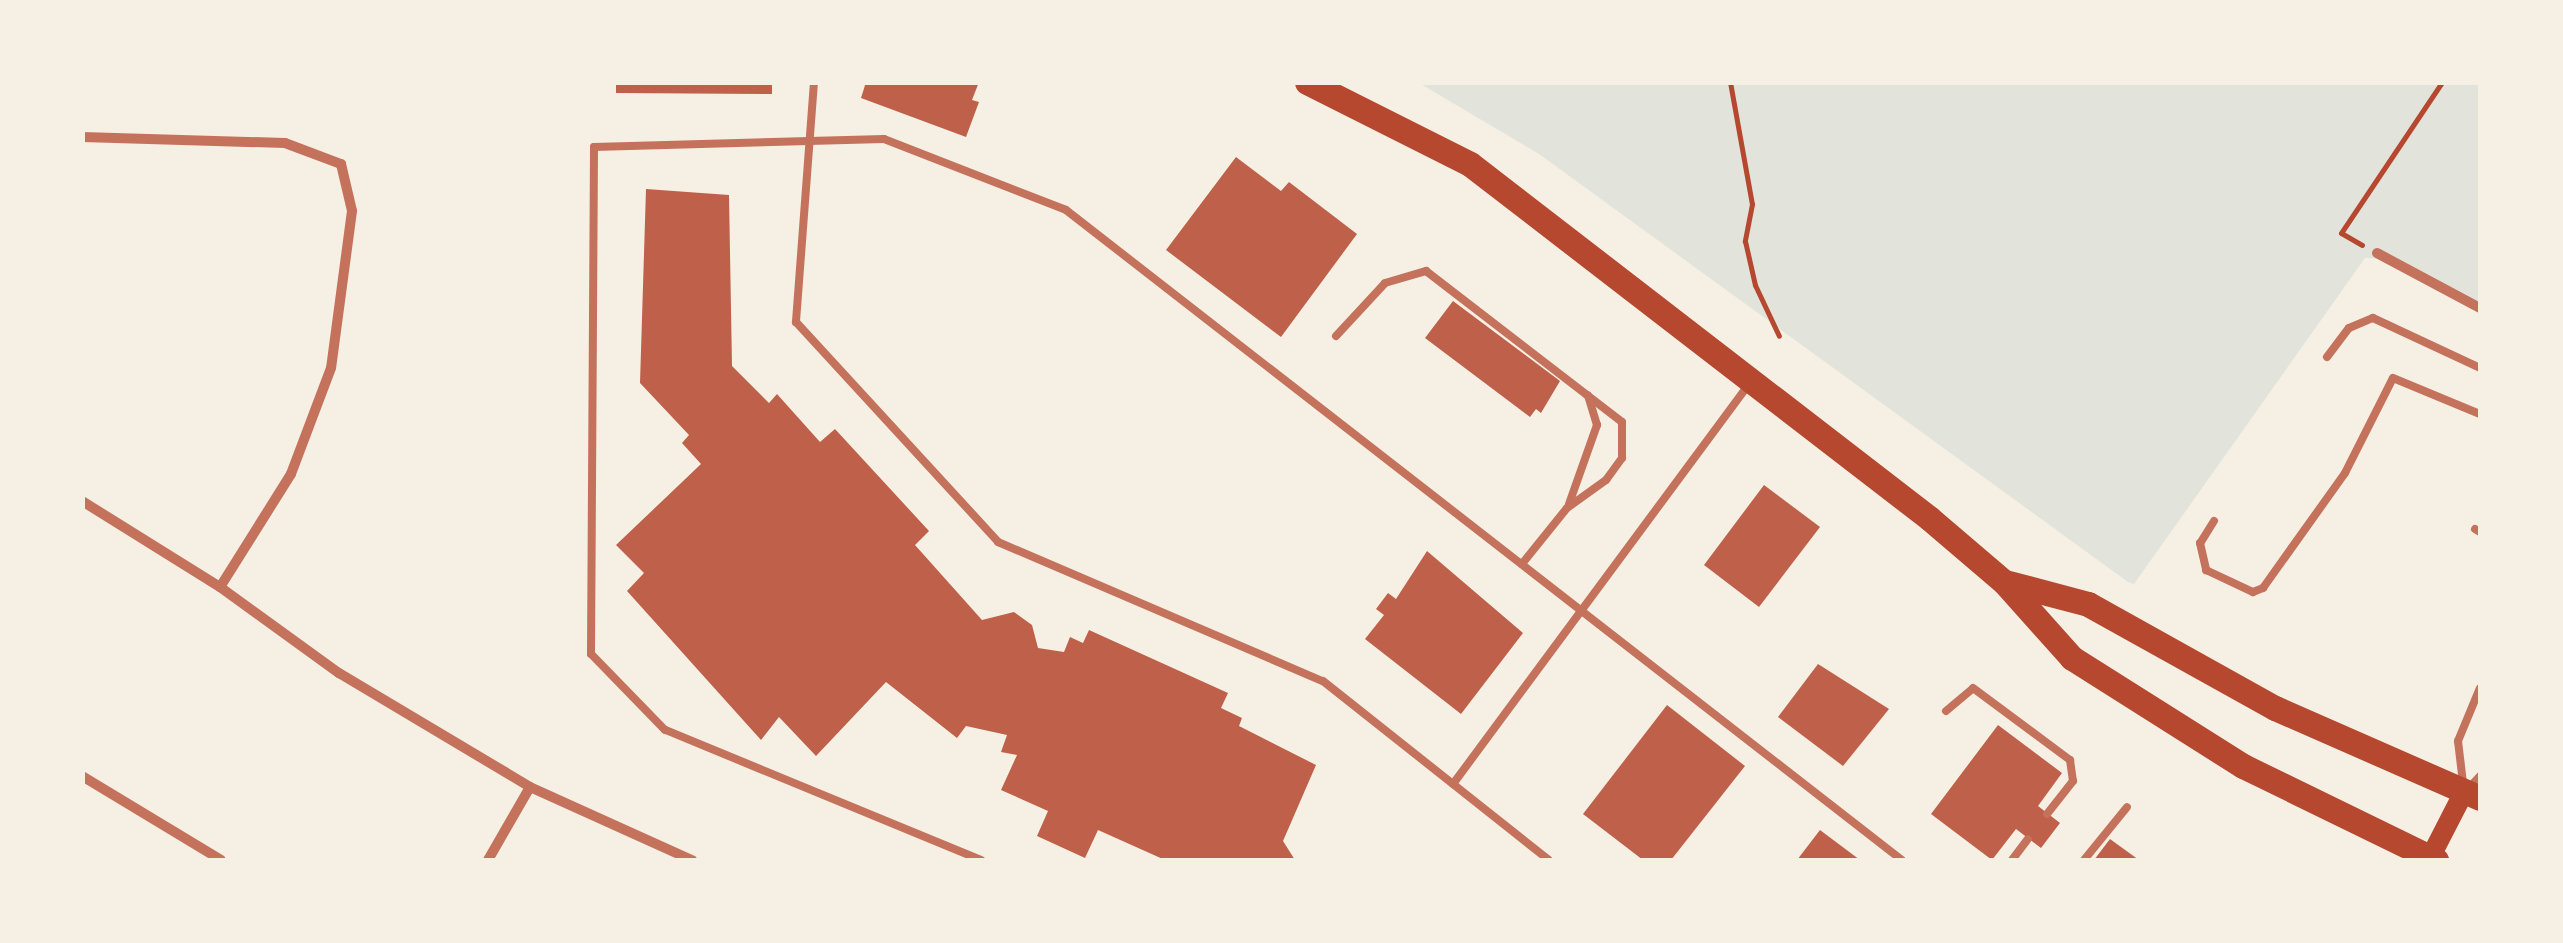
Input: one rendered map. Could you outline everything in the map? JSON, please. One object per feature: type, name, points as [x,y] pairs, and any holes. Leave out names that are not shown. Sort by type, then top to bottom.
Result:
[{"type":"main road","points":[[1307,82],[1470,164],[1753,379],[2004,582],[2072,658],[2243,766],[2432,860],[2475,789],[2276,708],[2088,604],[2004,582]]},
{"type":"street","points":[[82,137],[284,143],[341,164],[352,211],[331,368],[290,474],[220,586]]},
{"type":"street","points":[[2377,253],[2480,308]]},
{"type":"street","points":[[82,501],[220,586],[339,673],[530,787],[692,860]]},
{"type":"street","points":[[82,776],[221,860]]},
{"type":"street","points":[[488,860],[530,787]]},
{"type":"lane","points":[[814,82],[805,143],[796,322],[998,542],[1323,681],[1549,860]]},
{"type":"lane","points":[[981,860],[665,730],[591,654],[594,147],[884,139],[1066,210],[1902,860]]},
{"type":"lane","points":[[1336,336],[1386,283],[1426,271],[1622,422],[1626,439],[1606,480],[1567,508],[1522,564]]},
{"type":"lane","points":[[2327,357],[2349,328],[2373,318],[2480,368]]},
{"type":"lane","points":[[2214,521],[2200,543],[2206,570],[2253,592],[2272,579],[2345,473],[2393,378],[2480,414]]},
{"type":"lane","points":[[1453,784],[1584,613],[1753,379]]},
{"type":"lane","points":[[1567,508],[1597,424],[1588,394]]},
{"type":"lane","points":[[1946,711],[1973,688],[2070,760],[2073,780],[2048,814]]},
{"type":"lane","points":[[2475,789],[2458,741],[2480,688]]},
{"type":"lane","points":[[2084,860],[2127,807]]},
{"type":"lane","points":[[2012,860],[2028,838]]},
{"type":"path","points":[[1730,82],[1752,204],[1745,241],[1755,285],[1779,336]]},
{"type":"path","points":[[2377,253],[2341,232],[2442,82]]},
{"type":"shaded area","points":[[1419,83],[2480,83],[2480,309],[2401,260],[2365,258],[2134,584],[1539,154]]},
{"type":"building","points":[[616,82],[772,82],[772,94],[616,93]]},
{"type":"building","points":[[866,82],[979,82],[972,100],[979,102],[966,137],[861,98]]},
{"type":"building","points":[[1236,157],[1281,191],[1289,182],[1357,234],[1281,337],[1166,250]]},
{"type":"building","points":[[646,189],[729,195],[732,366],[769,403],[777,394],[820,442],[835,429],[929,531],[915,545],[982,620],[1014,612],[1032,625],[1038,648],[1064,652],[1070,637],[1083,643],[1089,630],[1228,693],[1221,708],[1242,718],[1239,726],[1316,765],[1283,841],[1295,860],[1165,860],[1098,830],[1085,858],[1037,836],[1048,811],[1001,790],[1017,755],[1001,752],[1007,735],[966,726],[957,738],[886,682],[816,756],[779,717],[761,740],[627,591],[644,573],[616,545],[701,464],[682,443],[689,435],[640,383]]},
{"type":"building","points":[[1453,301],[1560,381],[1541,413],[1536,409],[1530,417],[1425,338]]},
{"type":"building","points":[[1764,485],[1820,527],[1759,607],[1704,565]]},
{"type":"building","points":[[1427,551],[1523,633],[1461,714],[1365,639],[1384,615],[1376,609],[1388,593],[1396,599]]},
{"type":"building","points":[[1818,664],[1889,709],[1843,766],[1778,717]]},
{"type":"building","points":[[1667,705],[1745,766],[1671,860],[1643,860],[1583,814]]},
{"type":"building","points":[[1998,725],[2062,773],[2038,806],[2060,823],[2041,848],[2016,829],[1992,860],[1931,814]]},
{"type":"building","points":[[1820,830],[1860,860],[1797,860]]},
{"type":"building","points":[[2110,839],[2139,860],[2094,860]]}]
